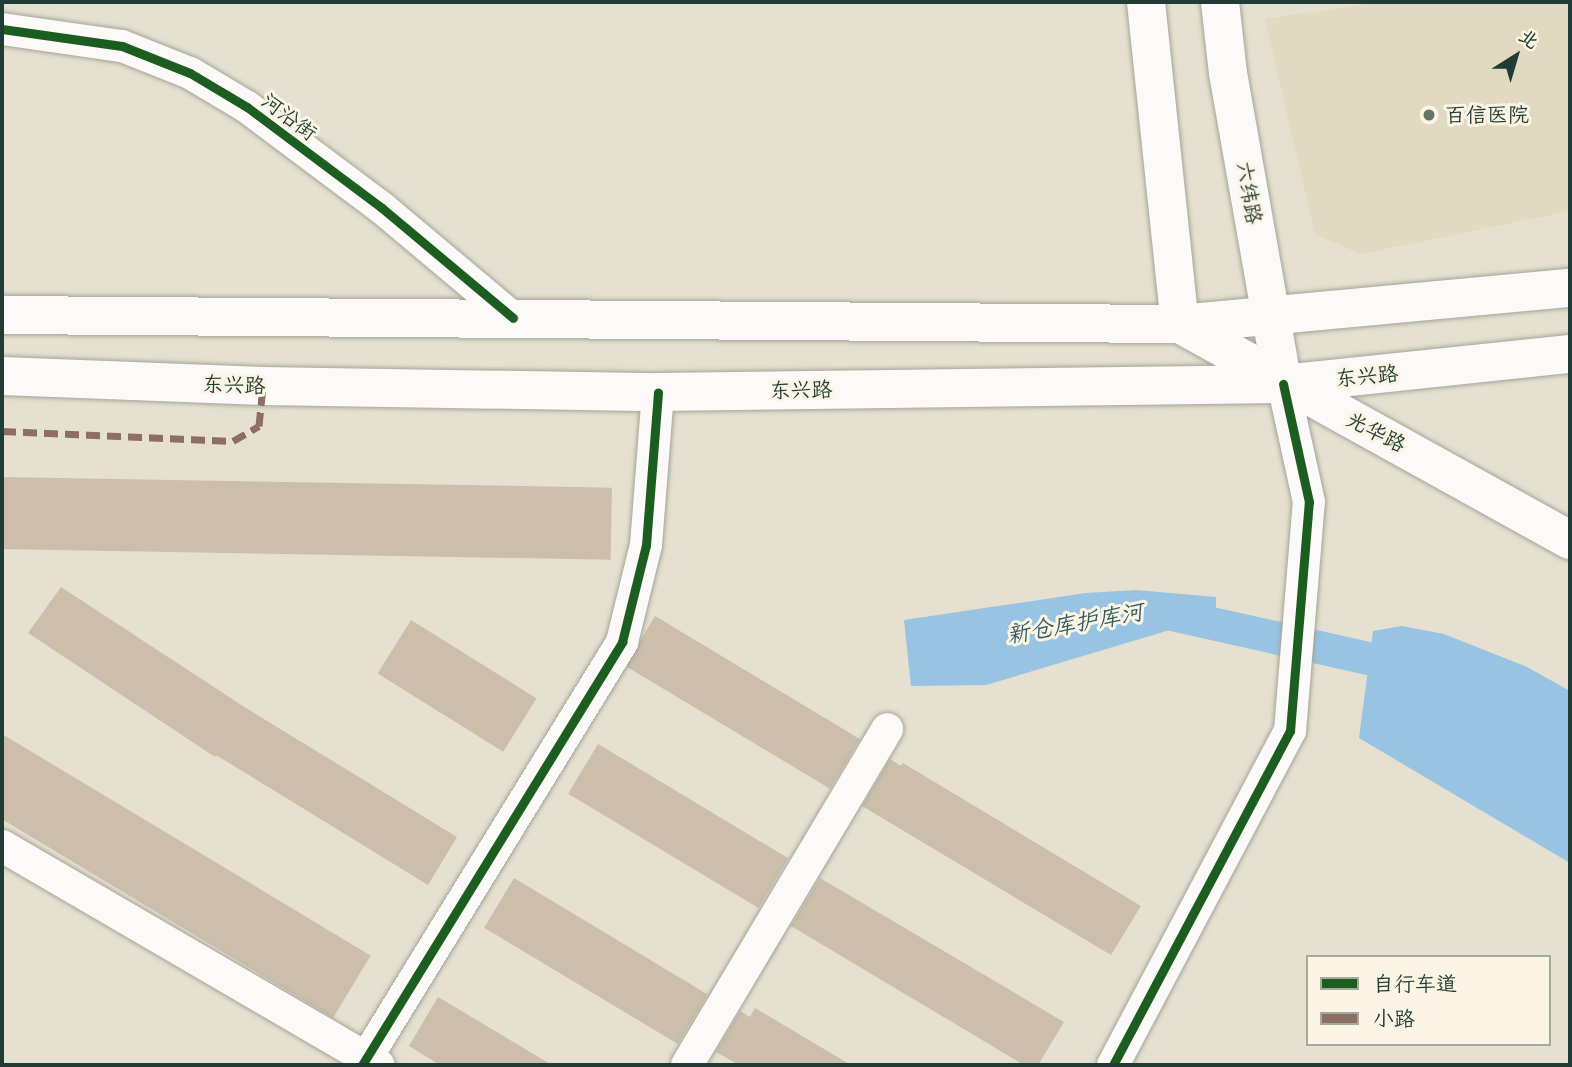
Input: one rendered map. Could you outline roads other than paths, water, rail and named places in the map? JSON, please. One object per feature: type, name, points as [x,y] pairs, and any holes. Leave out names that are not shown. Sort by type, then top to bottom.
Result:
[{"type":"main road","points":[[1146,2],[1180,324]]},
{"type":"main road","name":"六纬路","points":[[1220,2],[1228,74],[1283,384]]},
{"type":"main road","points":[[17,316],[1180,324],[1570,288]]},
{"type":"main road","name":"光华路","points":[[1180,324],[1283,384],[1426,458],[1570,540]]},
{"type":"main road","name":"东兴路","points":[[16,376],[264,386],[658,392],[1283,384],[1570,355]]},
{"type":"street","name":"河沿街","points":[[2,29],[122,46],[190,73],[247,107],[382,208],[513,318]]},
{"type":"street","points":[[1113,1065],[1290,731],[1309,502],[1298,439],[1283,384]]},
{"type":"street","points":[[2,846],[369,1063],[622,642],[646,545],[658,392]]},
{"type":"street","points":[[687,1065],[887,730]]},
{"type":"water","points":[[1136,590],[1216,597],[1216,635],[1173,629],[986,685],[911,686],[904,620],[1086,593]]},
{"type":"water","points":[[1402,626],[1444,634],[1527,667],[1570,691],[1570,863],[1359,738],[1373,631]]},
{"type":"waterway","name":"新仓库护库河","points":[[1171,614],[1413,668]]},
{"type":"place","name":"百信医院","points":[[1429,115]]}]
